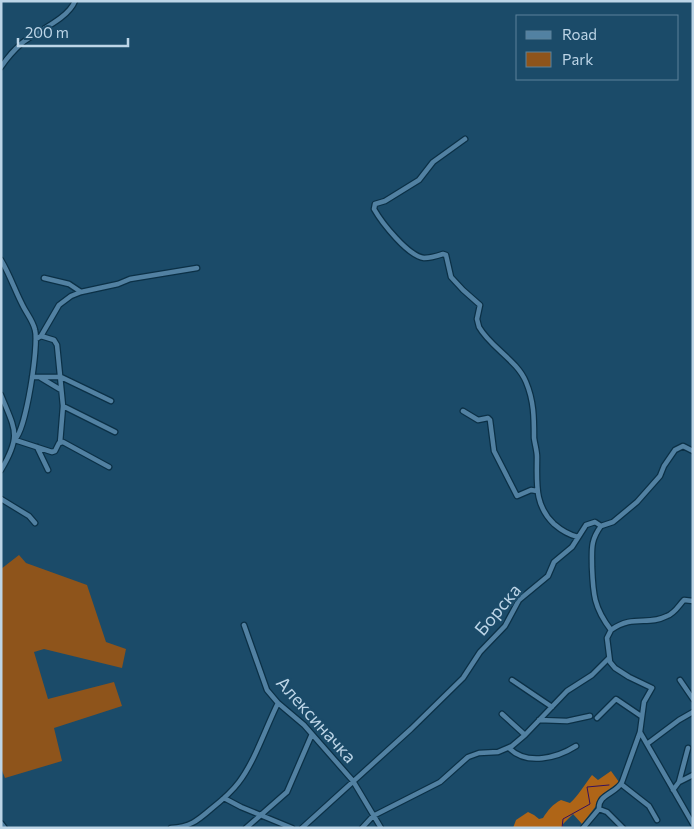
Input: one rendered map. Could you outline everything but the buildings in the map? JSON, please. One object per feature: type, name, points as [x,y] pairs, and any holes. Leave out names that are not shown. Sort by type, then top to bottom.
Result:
[{"type":"street","points":[[73,7],[75,1]]},
{"type":"street","points":[[1,67],[21,44],[69,11],[80,1]]},
{"type":"street","points":[[465,139],[433,162],[419,180],[385,201],[375,204],[374,208],[410,252],[424,258],[446,255],[451,276],[463,290],[478,302],[480,306],[477,319],[479,327],[525,380],[533,400],[534,440],[537,455],[537,492],[541,506],[550,520],[564,532],[578,537]]},
{"type":"street","points":[[1,260],[38,337]]},
{"type":"street","points":[[2,468],[23,425],[38,337],[59,305],[79,291],[118,284],[130,279],[197,268]]},
{"type":"street","points":[[44,278],[62,281],[79,291]]},
{"type":"street","points":[[35,329],[45,327]]},
{"type":"street","points":[[15,440],[54,452],[60,442],[63,406],[56,342],[38,337]]},
{"type":"street","points":[[32,377],[61,377],[111,401]]},
{"type":"street","points":[[42,378],[61,390]]},
{"type":"street","points":[[1,395],[13,425],[15,440]]},
{"type":"street","points":[[63,406],[115,432]]},
{"type":"street","points":[[463,411],[478,420],[488,418],[490,420],[496,456],[516,496],[531,490],[537,492]]},
{"type":"street","points":[[60,442],[109,467]]},
{"type":"street","points":[[611,630],[599,613],[592,583],[591,547],[596,533],[601,526],[613,522],[640,500],[660,476],[664,466],[675,450],[683,446],[693,451]]},
{"type":"street","points":[[37,448],[48,470]]},
{"type":"street","points":[[1,499],[30,516],[35,523]]},
{"type":"street","name":"Борска","points":[[302,828],[463,678],[480,652],[504,626],[519,600],[545,578],[554,562],[572,547],[589,523],[595,522],[601,526]]},
{"type":"street","points":[[583,828],[599,810],[603,798],[621,784],[640,732],[644,702],[652,688],[612,666],[608,659],[607,638],[611,630],[629,621],[664,618],[671,614],[684,600],[693,601]]},
{"type":"street","name":"Алексиначка","points":[[244,625],[267,690],[304,725],[353,781],[381,828]]},
{"type":"street","points":[[362,828],[373,816],[437,783],[468,756],[498,752],[509,748],[525,736],[567,691],[592,675],[608,659]]},
{"type":"street","points":[[512,680],[552,707]]},
{"type":"street","points":[[680,680],[693,699]]},
{"type":"street","points":[[598,718],[616,699],[641,716]]},
{"type":"street","points":[[171,828],[194,823],[238,784],[247,770],[278,702]]},
{"type":"street","points":[[648,744],[679,720],[693,712]]},
{"type":"street","points":[[502,714],[525,736]]},
{"type":"street","points":[[539,720],[567,721],[590,716]]},
{"type":"street","points":[[640,732],[693,824]]},
{"type":"street","points":[[246,828],[284,795],[289,788],[312,734]]},
{"type":"street","points":[[509,748],[525,757],[544,758],[557,756],[576,746]]},
{"type":"street","points":[[680,782],[688,748]]},
{"type":"street","points":[[673,790],[680,782],[693,775]]},
{"type":"street","points":[[621,784],[649,806],[658,820]]},
{"type":"street","points":[[224,798],[292,828]]},
{"type":"street","points":[[599,810],[607,812],[623,828]]},
{"type":"street","points":[[1,824],[4,828]]},
{"type":"green space","points":[[19,555],[26,563],[87,585],[106,642],[126,649],[122,668],[44,649],[34,652],[48,699],[114,682],[122,706],[54,728],[62,761],[5,778],[1,768],[1,569]]},
{"type":"shaded area","points":[[611,771],[619,782],[599,797],[596,806],[582,824],[573,814],[562,825],[564,828],[513,828],[516,820],[528,812],[539,819],[543,818],[561,800],[570,803],[592,775],[598,780]]},
{"type":"waterway","points":[[562,828],[563,819],[590,804],[587,787],[609,785]]}]
